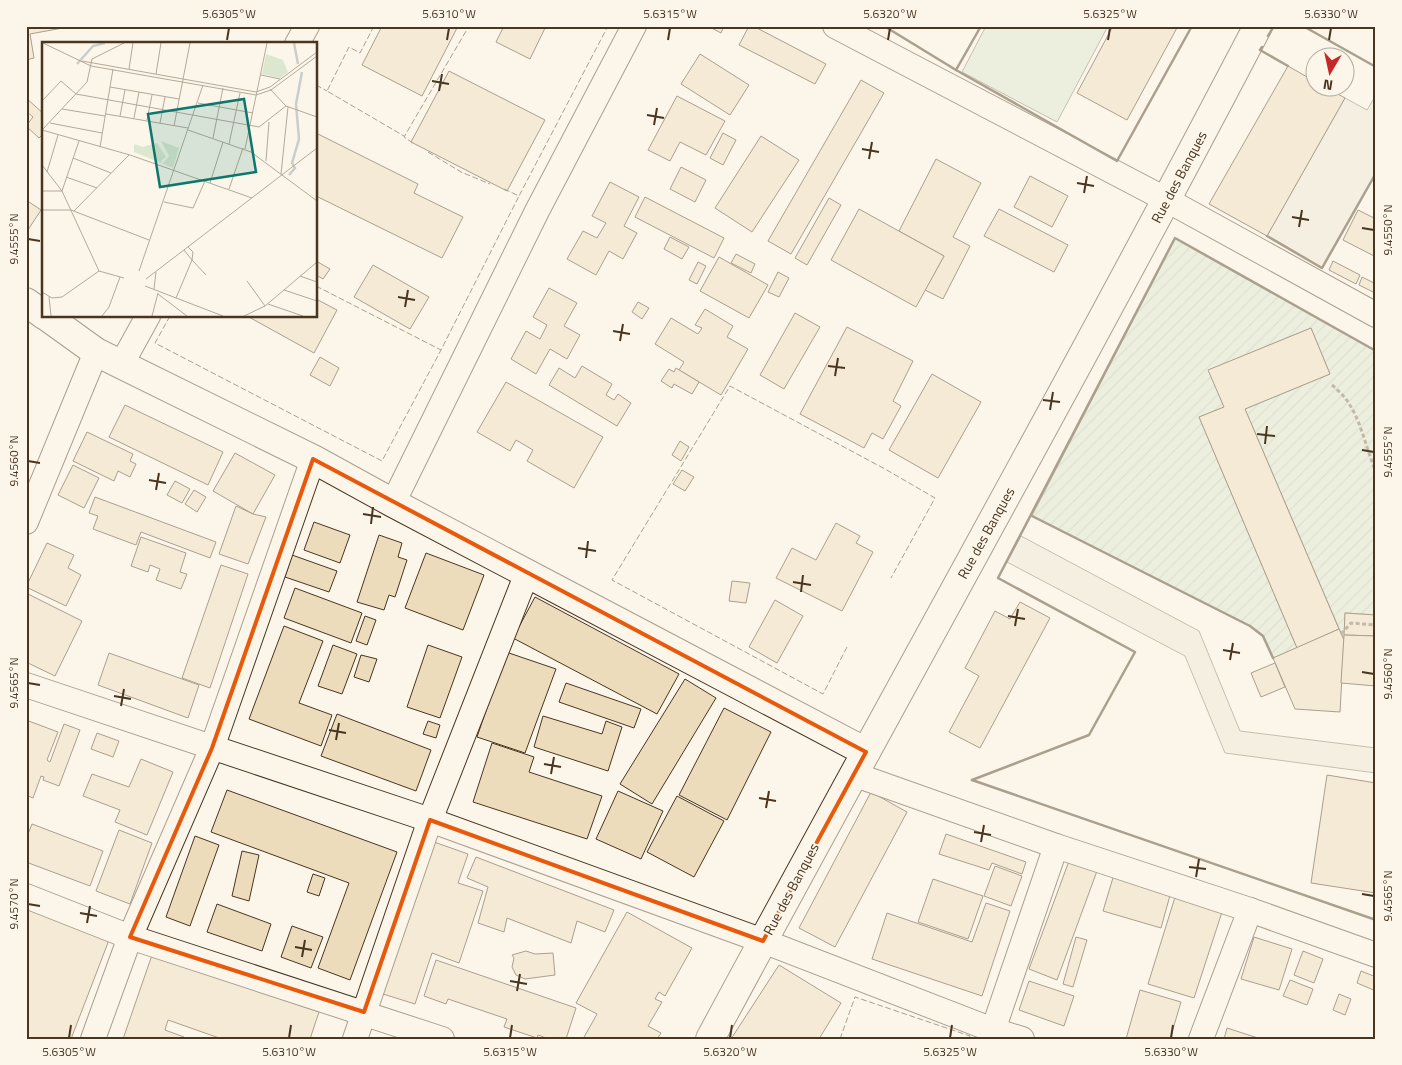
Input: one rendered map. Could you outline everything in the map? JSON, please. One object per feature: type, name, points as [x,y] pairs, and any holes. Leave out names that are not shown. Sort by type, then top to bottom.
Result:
[{"type":"main road","name":"Rue des Banques","points":[[710,1039],[1167,200],[1258,26]]},
{"type":"main road","points":[[26,302],[42,313]]},
{"type":"main road","points":[[49,318],[96,352],[313,459],[527,573],[859,763]]},
{"type":"street","points":[[298,42],[307,26]]},
{"type":"street","points":[[393,502],[537,211],[634,26]]},
{"type":"street","points":[[835,26],[1167,200],[1376,316]]},
{"type":"street","points":[[121,365],[147,318]]},
{"type":"street","points":[[26,522],[96,352]]},
{"type":"street","points":[[92,1039],[130,937],[212,748],[313,459]]},
{"type":"street","points":[[355,1039],[430,820],[527,573]]},
{"type":"street","points":[[26,684],[430,820],[763,941],[992,1034],[1022,1039]]},
{"type":"street","points":[[859,763],[1056,846],[1376,954]]},
{"type":"street","points":[[992,1034],[1056,846]]},
{"type":"street","points":[[26,896],[130,937],[442,1039]]},
{"type":"street","points":[[1201,1039],[1250,910]]},
{"type":"path","points":[[1332,385],[1348,401],[1360,423],[1367,451],[1376,472]]},
{"type":"path","points":[[1341,634],[1351,623],[1376,625]]},
{"type":"highlighted area","points":[[313,459],[866,752],[763,941],[430,820],[364,1012],[130,937],[212,748]]},
{"type":"green space","points":[[986,26],[1108,26],[1057,122],[962,72]]},
{"type":"green space","points":[[1175,238],[1376,351],[1376,615],[1345,613],[1344,640],[1245,409],[1330,374],[1311,328],[1209,370],[1224,407],[1199,417],[1297,648],[1273,658],[1263,636],[1250,626],[1032,516]]},
{"type":"shaded area","points":[[1376,95],[1376,173],[1322,268],[1267,236],[1345,98],[1367,110]]},
{"type":"shaded area","points":[[1021,536],[1199,631],[1240,731],[1376,748],[1376,773],[1225,753],[1185,656],[1007,562]]},
{"type":"building","points":[[26,26],[68,27],[30,34],[34,58],[26,60]]},
{"type":"building","points":[[382,26],[458,26],[422,96],[362,65]]},
{"type":"building","points":[[504,26],[546,26],[530,59],[496,42]]},
{"type":"building","points":[[708,26],[724,26],[721,33]]},
{"type":"building","points":[[749,26],[753,26],[826,64],[815,84],[739,45]]},
{"type":"building","points":[[1113,26],[1178,26],[1127,120],[1077,93]]},
{"type":"building","points":[[700,54],[749,85],[730,115],[681,84]]},
{"type":"building","points":[[1288,66],[1304,75],[1304,98],[1345,98],[1267,236],[1209,204]]},
{"type":"building","points":[[449,71],[545,120],[507,191],[411,142]]},
{"type":"building","points":[[861,80],[884,93],[791,254],[768,241]]},
{"type":"building","points":[[677,96],[725,121],[706,155],[680,142],[670,161],[648,150]]},
{"type":"building","points":[[26,98],[42,112],[42,137],[39,138],[26,126],[33,117],[26,111]]},
{"type":"building","points":[[723,133],[736,140],[723,165],[710,158]]},
{"type":"building","points":[[318,134],[418,184],[414,193],[463,217],[442,258],[318,197]]},
{"type":"building","points":[[761,136],[799,160],[752,232],[715,208]]},
{"type":"building","points":[[936,159],[981,183],[953,237],[970,246],[943,299],[925,290],[944,256],[899,231]]},
{"type":"building","points":[[681,167],[706,180],[695,202],[670,189]]},
{"type":"building","points":[[1030,176],[1068,196],[1052,227],[1014,207]]},
{"type":"building","points":[[610,182],[639,197],[624,226],[637,233],[623,259],[609,251],[596,275],[567,259],[583,231],[597,238],[606,223],[592,216]]},
{"type":"building","points":[[645,197],[724,238],[714,258],[635,217]]},
{"type":"building","points":[[829,198],[841,205],[807,265],[795,258]]},
{"type":"building","points":[[26,200],[41,210],[26,233]]},
{"type":"building","points":[[859,209],[944,256],[916,307],[831,260]]},
{"type":"building","points":[[999,209],[1068,245],[1054,272],[984,236]]},
{"type":"building","points":[[1358,210],[1376,219],[1376,257],[1343,240]]},
{"type":"building","points":[[670,237],[689,247],[682,259],[664,249]]},
{"type":"building","points":[[736,254],[755,264],[751,273],[731,263]]},
{"type":"building","points":[[719,257],[768,285],[749,318],[700,291]]},
{"type":"building","points":[[1333,261],[1360,275],[1356,284],[1329,270]]},
{"type":"building","points":[[318,262],[330,269],[323,279],[318,276]]},
{"type":"building","points":[[698,262],[706,266],[697,284],[689,280]]},
{"type":"building","points":[[373,265],[429,297],[410,329],[354,297]]},
{"type":"building","points":[[778,272],[789,278],[779,297],[768,292]]},
{"type":"building","points":[[1362,277],[1376,284],[1373,292],[1359,285]]},
{"type":"building","points":[[549,288],[577,303],[564,326],[580,335],[567,359],[550,349],[536,374],[511,359],[526,331],[540,339],[547,325],[533,317]]},
{"type":"building","points":[[318,300],[337,310],[314,353],[251,318],[318,318]]},
{"type":"building","points":[[638,302],[649,308],[642,319],[632,312]]},
{"type":"building","points":[[705,309],[733,326],[727,337],[748,349],[721,395],[679,370],[684,362],[655,344],[671,318],[698,334],[702,328],[695,325]]},
{"type":"building","points":[[795,313],[820,327],[784,389],[760,375]]},
{"type":"building","points":[[847,327],[913,361],[893,401],[901,406],[883,439],[872,433],[864,448],[800,414]]},
{"type":"building","points":[[1311,328],[1330,374],[1245,409],[1339,629],[1297,648],[1199,417],[1224,407],[1208,370]]},
{"type":"building","points":[[320,357],[339,368],[330,386],[310,375]]},
{"type":"building","points":[[582,366],[612,384],[606,395],[614,400],[618,394],[631,403],[617,426],[549,385],[559,368],[575,378]]},
{"type":"building","points":[[676,368],[699,382],[692,394],[674,384],[672,388],[661,381],[669,369],[674,372]]},
{"type":"building","points":[[932,374],[981,402],[938,478],[889,450]]},
{"type":"building","points":[[506,382],[603,437],[574,488],[527,461],[533,450],[516,440],[510,451],[477,432]]},
{"type":"building","points":[[125,405],[223,452],[208,485],[109,437]]},
{"type":"building","points":[[87,432],[133,454],[130,461],[136,464],[130,477],[118,471],[114,481],[73,461]]},
{"type":"building","points":[[680,441],[689,447],[681,461],[672,455]]},
{"type":"building","points":[[235,453],[275,475],[253,514],[213,491]]},
{"type":"building","points":[[73,465],[99,478],[84,508],[58,495]]},
{"type":"building","points":[[682,470],[694,477],[685,491],[673,484]]},
{"type":"building","points":[[175,481],[190,489],[182,503],[167,495]]},
{"type":"building","points":[[194,490],[206,497],[197,512],[185,504]]},
{"type":"building","points":[[95,497],[216,542],[210,558],[141,532],[136,545],[93,529],[98,516],[89,513]]},
{"type":"building","points":[[236,506],[253,514],[266,517],[248,564],[219,554]]},
{"type":"building","points":[[314,522],[350,535],[340,563],[304,550]]},
{"type":"building","points":[[836,523],[860,536],[856,543],[873,552],[842,611],[776,578],[792,548],[816,560]]},
{"type":"building","points":[[379,535],[402,543],[398,557],[407,560],[395,597],[389,595],[384,610],[357,602]]},
{"type":"building","points":[[141,537],[186,553],[180,572],[187,574],[181,589],[156,580],[160,569],[150,565],[148,572],[131,566]]},
{"type":"building","points":[[47,543],[74,555],[68,568],[81,575],[66,606],[26,587]]},
{"type":"building","points":[[426,553],[484,575],[463,630],[405,608]]},
{"type":"building","points":[[292,555],[337,571],[329,592],[285,577]]},
{"type":"building","points":[[221,565],[248,574],[210,688],[182,678]]},
{"type":"building","points":[[732,581],[750,583],[746,603],[729,601]]},
{"type":"building","points":[[295,588],[362,613],[351,643],[284,618]]},
{"type":"building","points":[[26,593],[82,621],[55,676],[26,662]]},
{"type":"building","points":[[535,597],[679,674],[657,714],[513,638]]},
{"type":"building","points":[[775,600],[803,616],[777,663],[749,647]]},
{"type":"building","points":[[1020,602],[1050,618],[980,748],[949,732],[979,676],[965,668],[995,611],[1010,619]]},
{"type":"building","points":[[1345,613],[1376,615],[1376,636],[1344,635]]},
{"type":"building","points":[[365,616],[376,620],[367,645],[356,641]]},
{"type":"building","points":[[284,626],[323,641],[299,703],[332,715],[321,746],[249,719]]},
{"type":"building","points":[[1339,629],[1344,640],[1340,712],[1295,709],[1273,658]]},
{"type":"building","points":[[1344,635],[1376,636],[1376,686],[1341,683]]},
{"type":"building","points":[[333,645],[357,654],[342,694],[318,686]]},
{"type":"building","points":[[428,645],[462,657],[440,718],[407,707]]},
{"type":"building","points":[[506,652],[556,669],[525,753],[477,737]]},
{"type":"building","points":[[109,653],[199,685],[188,718],[98,685]]},
{"type":"building","points":[[361,655],[377,659],[369,682],[354,677]]},
{"type":"building","points":[[1275,663],[1285,687],[1261,697],[1251,673]]},
{"type":"building","points":[[685,679],[716,698],[652,804],[620,784]]},
{"type":"building","points":[[566,683],[641,709],[634,728],[559,702]]},
{"type":"building","points":[[724,708],[771,732],[727,820],[679,795]]},
{"type":"building","points":[[337,714],[431,750],[416,791],[321,756]]},
{"type":"building","points":[[543,716],[602,734],[606,721],[622,727],[608,771],[534,747]]},
{"type":"building","points":[[26,720],[58,732],[47,760],[50,762],[64,724],[80,730],[59,786],[43,780],[44,777],[41,776],[33,798],[26,795]]},
{"type":"building","points":[[428,721],[440,725],[436,738],[423,734]]},
{"type":"building","points":[[97,733],[119,741],[113,757],[91,749]]},
{"type":"building","points":[[492,743],[534,757],[529,772],[602,796],[587,839],[473,802]]},
{"type":"building","points":[[141,759],[173,772],[147,835],[115,822],[120,810],[83,796],[92,774],[129,787]]},
{"type":"building","points":[[1327,775],[1376,783],[1376,893],[1311,883]]},
{"type":"building","points":[[227,790],[397,852],[350,980],[318,968],[349,883],[211,832]]},
{"type":"building","points":[[618,791],[663,811],[641,859],[596,839]]},
{"type":"building","points":[[871,792],[907,812],[835,947],[799,928]]},
{"type":"building","points":[[677,796],[724,821],[694,877],[647,852]]},
{"type":"building","points":[[32,824],[103,851],[90,886],[26,862],[26,839]]},
{"type":"building","points":[[119,830],[152,843],[130,904],[96,891]]},
{"type":"building","points":[[946,834],[1026,862],[1022,874],[992,863],[989,870],[939,854]]},
{"type":"building","points":[[195,836],[219,845],[190,926],[166,917]]},
{"type":"building","points":[[434,842],[468,854],[458,883],[483,891],[459,963],[432,953],[415,1004],[383,994]]},
{"type":"building","points":[[242,851],[259,855],[249,901],[232,896]]},
{"type":"building","points":[[476,857],[614,910],[605,932],[577,921],[571,943],[507,918],[504,932],[478,923],[488,887],[467,878]]},
{"type":"building","points":[[1069,861],[1097,871],[1057,980],[1029,969]]},
{"type":"building","points":[[995,866],[1022,876],[1011,906],[984,896]]},
{"type":"building","points":[[1115,871],[1172,888],[1161,928],[1103,911]]},
{"type":"building","points":[[313,874],[325,878],[319,896],[307,892]]},
{"type":"building","points":[[933,879],[983,896],[968,939],[918,922]]},
{"type":"building","points":[[1176,894],[1223,909],[1194,998],[1148,984]]},
{"type":"building","points":[[986,903],[1010,911],[982,996],[872,959],[887,913],[972,942]]},
{"type":"building","points":[[217,904],[271,924],[262,951],[207,932]]},
{"type":"building","points":[[26,909],[109,940],[71,1039],[26,1039]]},
{"type":"building","points":[[627,912],[692,948],[665,996],[659,992],[655,999],[662,1002],[648,1026],[661,1033],[657,1039],[583,1039],[597,1014],[576,1003]]},
{"type":"building","points":[[292,926],[323,937],[311,968],[281,957]]},
{"type":"building","points":[[1076,937],[1087,940],[1073,987],[1063,984]]},
{"type":"building","points":[[1254,937],[1292,949],[1279,990],[1241,979]]},
{"type":"building","points":[[526,951],[535,954],[553,953],[555,975],[525,979],[516,975],[512,967],[514,958],[512,955]]},
{"type":"building","points":[[1303,951],[1323,959],[1314,983],[1294,975]]},
{"type":"building","points":[[152,955],[319,1012],[310,1039],[222,1039],[168,1020],[165,1030],[184,1037],[183,1039],[123,1039]]},
{"type":"building","points":[[436,960],[576,1008],[566,1039],[549,1039],[538,1035],[537,1038],[504,1027],[507,1019],[448,999],[446,1004],[424,996]]},
{"type":"building","points":[[779,965],[841,1003],[819,1039],[731,1039]]},
{"type":"building","points":[[1361,971],[1376,977],[1376,991],[1357,983]]},
{"type":"building","points":[[1290,980],[1313,989],[1307,1005],[1283,996]]},
{"type":"building","points":[[1029,981],[1074,996],[1064,1026],[1019,1010]]},
{"type":"building","points":[[1140,990],[1181,1002],[1170,1039],[1126,1039]]},
{"type":"building","points":[[1339,994],[1351,999],[1345,1015],[1333,1010]]},
{"type":"building","points":[[1227,1028],[1261,1039],[1224,1039]]},
{"type":"fence","points":[[374,26],[360,53],[349,47],[327,91],[404,136]]},
{"type":"fence","points":[[413,143],[404,137],[469,26]]},
{"type":"fence","points":[[504,189],[519,196],[608,26]]},
{"type":"fence","points":[[318,86],[327,91]]},
{"type":"fence","points":[[428,152],[461,172],[490,184]]},
{"type":"fence","points":[[169,318],[155,343],[382,461],[519,196]]},
{"type":"fence","points":[[318,287],[441,350]]},
{"type":"fence","points":[[847,647],[823,694],[612,580],[730,386],[935,498],[891,578]]},
{"type":"fence","points":[[840,1039],[855,997],[970,1036],[969,1039]]},
{"type":"wall","points":[[884,26],[956,70],[1117,161],[1192,26]]},
{"type":"wall","points":[[956,70],[981,26]]},
{"type":"wall","points":[[1268,36],[1274,26]]},
{"type":"wall","points":[[1303,26],[1376,67]]},
{"type":"wall","points":[[1262,47],[1260,50],[1288,66]]},
{"type":"wall","points":[[1267,236],[1322,268],[1376,173]]},
{"type":"wall","points":[[972,780],[1089,735],[1135,652],[998,578],[1175,238],[1376,351]]},
{"type":"wall","points":[[1032,516],[1250,626],[1263,636],[1273,658]]},
{"type":"wall","points":[[972,780],[1376,920]]}]
